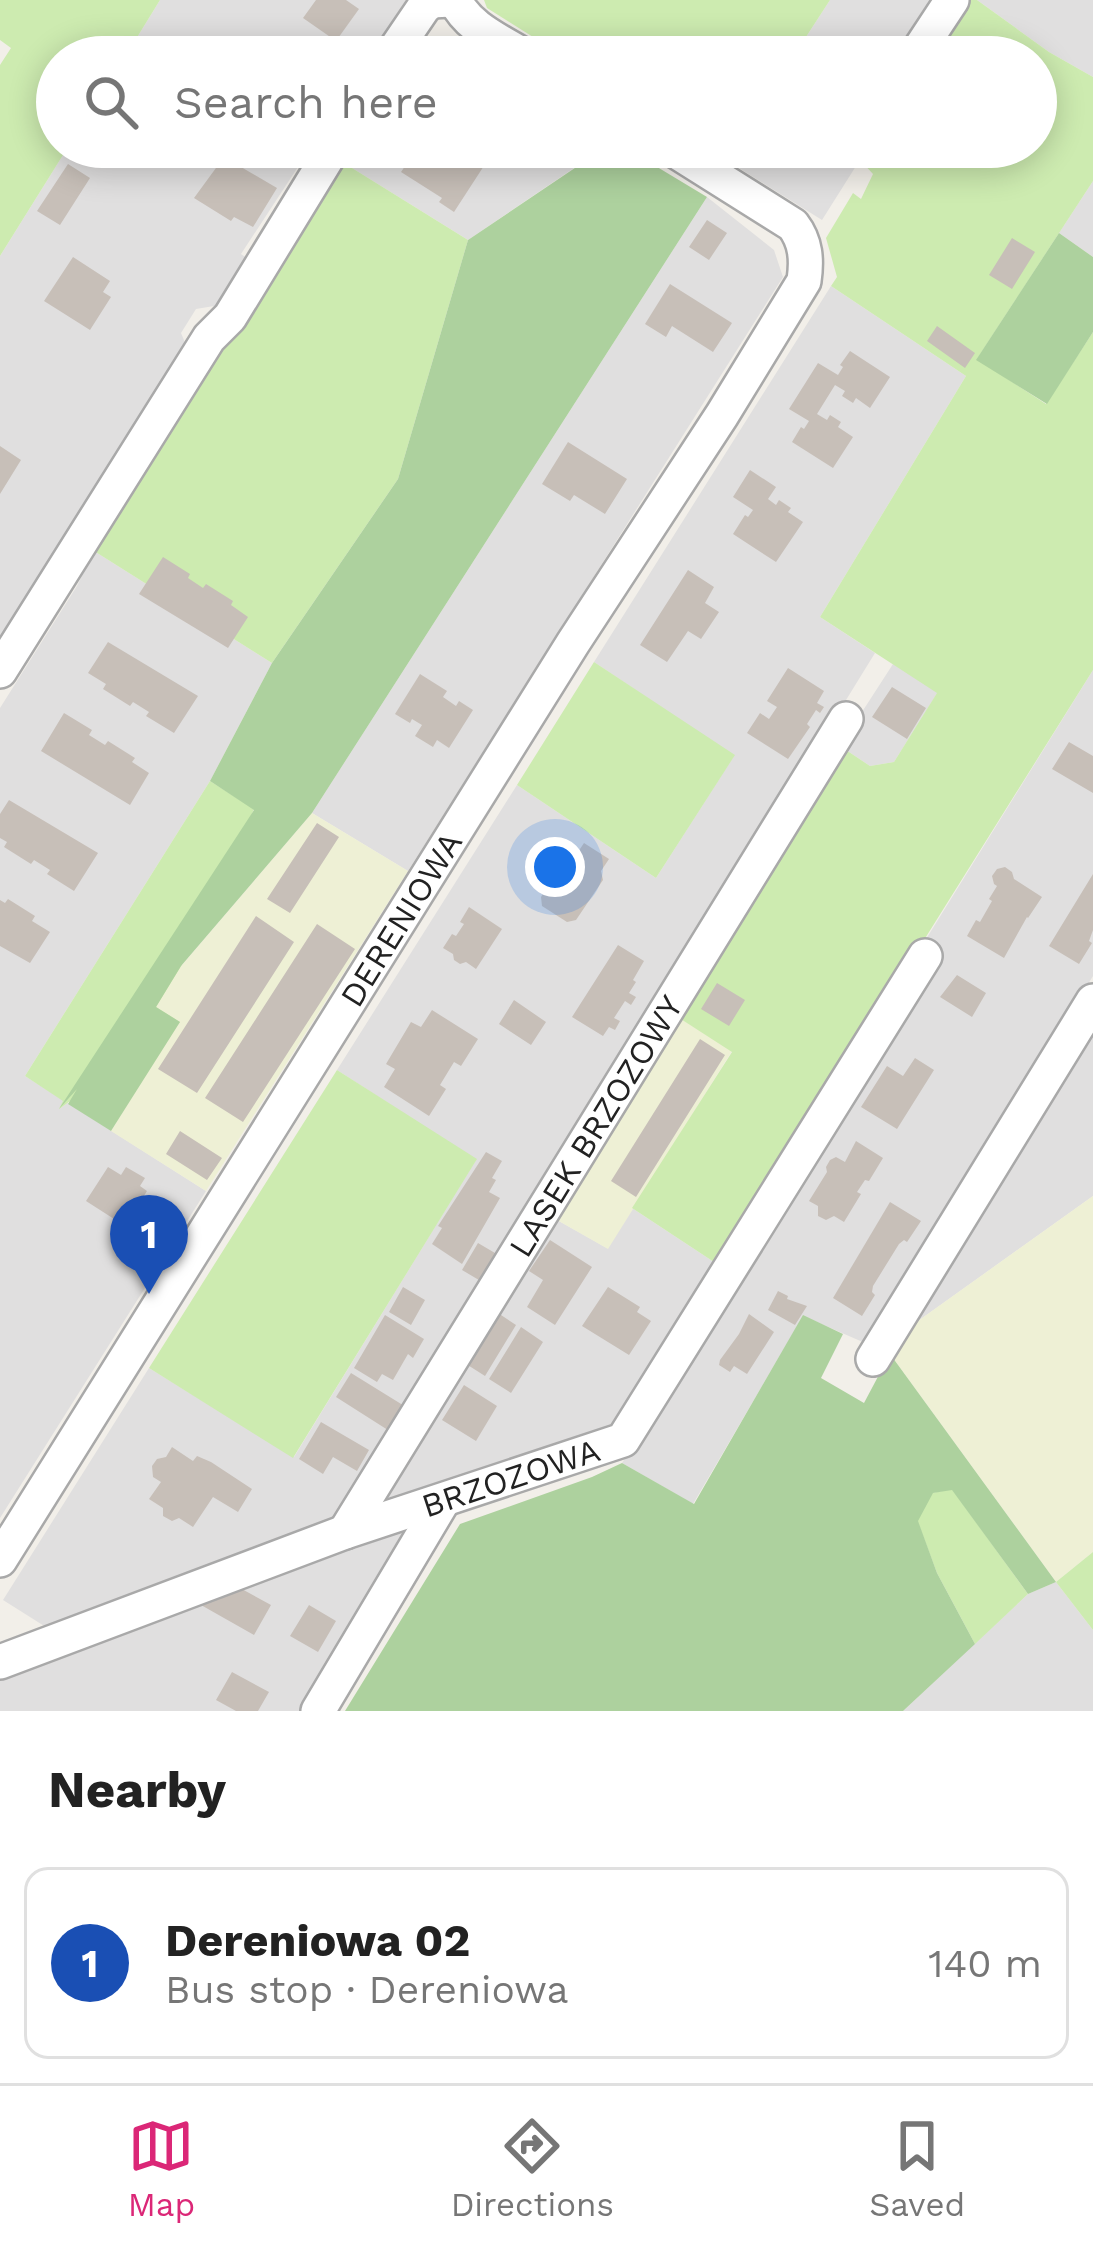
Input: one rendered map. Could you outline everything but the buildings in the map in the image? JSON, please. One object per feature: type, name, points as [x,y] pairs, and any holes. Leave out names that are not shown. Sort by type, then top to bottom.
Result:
[{"type":"street","points":[[404,36],[424,7],[453,0],[475,25],[493,36]]},
{"type":"street","points":[[928,36],[952,0]]},
{"type":"street","points":[[0,671],[321,168]]},
{"type":"street","name":"DERENIOWA","points":[[0,1560],[804,281],[807,261],[793,225],[702,168]]},
{"type":"street","name":"LASEK BRZOZOWY","points":[[345,1532],[846,719]]},
{"type":"street","name":"BRZOZOWA","points":[[0,1662],[345,1532],[622,1440],[925,956]]},
{"type":"street","points":[[872,1359],[1093,1001]]},
{"type":"street","points":[[318,1711],[443,1501]]},
{"type":"shaded area","points":[[160,0],[406,0],[383,36],[138,36]]},
{"type":"shaded area","points":[[830,0],[943,0],[930,36],[807,36]]},
{"type":"shaded area","points":[[977,0],[1093,0],[1093,77],[1057,57],[1057,36],[1027,36]]},
{"type":"shaded area","points":[[55,168],[297,168],[241,254],[254,263],[223,312],[214,306],[196,309],[181,333],[186,345],[0,640],[0,256]]},
{"type":"shaded area","points":[[352,168],[574,168],[468,240]]},
{"type":"shaded area","points":[[739,168],[855,168],[822,220]]},
{"type":"shaded area","points":[[1093,181],[1093,257],[1059,233]]},
{"type":"shaded area","points":[[707,197],[774,250],[783,277],[408,871],[312,813]]},
{"type":"shaded area","points":[[831,286],[966,376],[820,617],[875,653],[341,1519],[49,1629],[3,1600],[149,1368],[294,1457],[476,1160],[337,1070],[517,785],[656,878],[734,756],[594,662]]},
{"type":"shaded area","points":[[94,551],[272,663],[210,781],[25,1076],[206,1191],[0,1518],[0,708]]},
{"type":"shaded area","points":[[893,664],[938,692],[894,762],[870,766],[840,746]]},
{"type":"shaded area","points":[[1093,670],[1093,976],[865,1343],[803,1316],[693,1504],[622,1463],[934,964],[918,952]]},
{"type":"shaded area","points":[[1093,1024],[1093,1196],[904,1331]]},
{"type":"shaded area","points":[[632,1208],[720,1266],[620,1424],[369,1510],[550,1216],[607,1248]]},
{"type":"shaded area","points":[[399,1530],[406,1534],[300,1711],[0,1711],[0,1673]]},
{"type":"shaded area","points":[[1056,1582],[1093,1630],[1093,1711],[903,1711],[1028,1594]]},
{"type":"green space","points":[[0,0],[160,0],[138,36],[36,36],[36,168],[55,168],[0,256],[0,65],[11,48],[0,40]]},
{"type":"green space","points":[[484,0],[830,0],[807,36],[532,36],[487,8]]},
{"type":"green space","points":[[963,0],[977,0],[1027,36],[940,36]]},
{"type":"green space","points":[[1057,57],[1093,77],[1093,181],[977,359],[1046,404],[1093,332],[1093,670],[720,1266],[632,1208],[732,1052],[673,1014],[840,746],[870,766],[894,762],[937,693],[820,617],[966,376],[831,286],[837,277],[826,238],[853,193],[861,199],[873,174],[867,168],[1057,168]]},
{"type":"green space","points":[[341,168],[352,168],[468,240],[398,479],[272,663],[94,551]]},
{"type":"green space","points":[[575,168],[659,168],[707,197],[312,813],[181,966],[156,1007],[180,1022],[111,1131],[68,1104],[77,1089],[59,1109],[254,810],[210,781],[272,663],[398,479],[468,240]]},
{"type":"green space","points":[[1059,233],[1093,257],[1093,332],[1047,404],[976,360]]},
{"type":"green space","points":[[594,662],[735,755],[656,878],[517,785]]},
{"type":"green space","points":[[210,781],[254,809],[194,945],[156,1007],[180,1022],[59,1109],[63,1101],[25,1076]]},
{"type":"green space","points":[[312,813],[408,871],[206,1191],[111,1131],[177,1024],[59,1109]]},
{"type":"green space","points":[[673,1014],[732,1051],[608,1249],[550,1216]]},
{"type":"green space","points":[[337,1070],[477,1159],[293,1458],[149,1368]]},
{"type":"green space","points":[[1093,1196],[1093,1552],[1056,1582],[890,1354],[904,1331]]},
{"type":"green space","points":[[803,1315],[843,1334],[821,1378],[864,1403],[890,1354],[1056,1582],[1028,1594],[952,1490],[933,1493],[918,1521],[937,1573],[975,1644],[903,1711],[345,1711],[460,1524],[622,1463],[694,1504]]},
{"type":"green space","points":[[952,1489],[1028,1594],[975,1644],[937,1573],[917,1520],[932,1493]]},
{"type":"green space","points":[[1093,1552],[1093,1630],[1056,1582]]},
{"type":"place","name":"Dereniowa 02","points":[[149,1294]]}]
